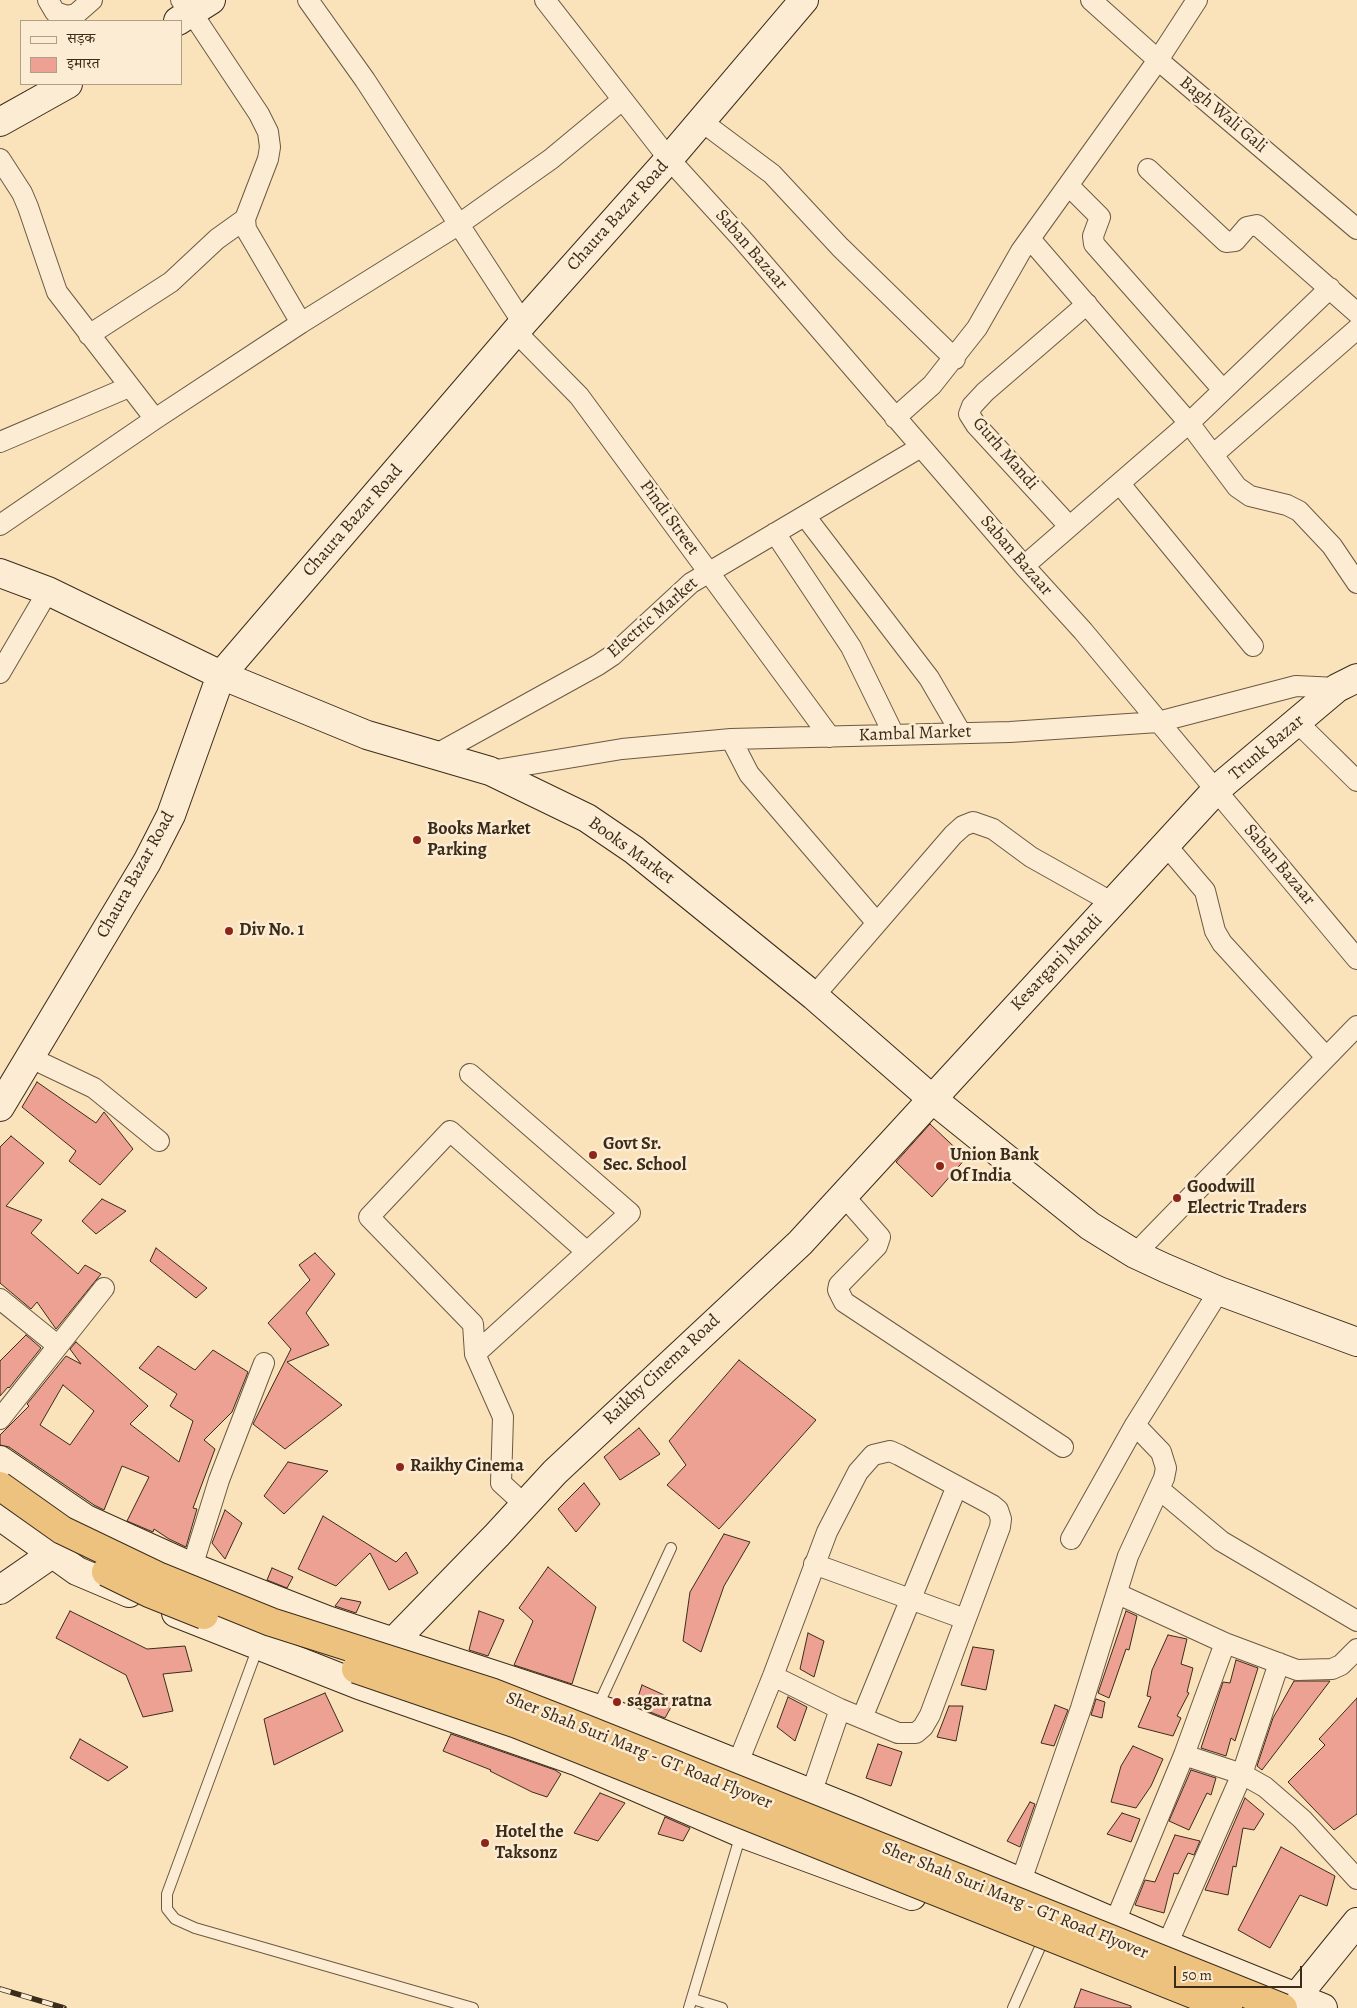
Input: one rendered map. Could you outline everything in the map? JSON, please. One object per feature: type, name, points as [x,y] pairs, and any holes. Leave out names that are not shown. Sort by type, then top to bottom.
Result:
[{"type":"main road","name":"Sher Shah Suri Marg - GT Road Flyover","points":[[0,1486],[62,1530],[160,1577],[271,1622],[491,1692],[1290,2004]]},
{"type":"main road","name":"Sher Shah Suri Marg - GT Road Flyover","points":[[0,1505],[68,1554],[149,1593],[262,1636],[517,1724],[1210,2008]]},
{"type":"street","points":[[48,0],[55,12],[67,16],[76,14],[92,0]]},
{"type":"street","name":"Pindi Street","points":[[308,0],[365,80],[458,225],[520,327],[579,396],[830,737]]},
{"type":"street","name":"Saban Bazaar","points":[[545,0],[669,159],[741,238],[1024,566],[1083,631],[1357,960]]},
{"type":"street","name":"Chaura Bazar Road","points":[[0,1107],[147,862],[167,823],[221,675],[520,327],[669,159],[804,0]]},
{"type":"street","name":"Bagh Wali Gali","points":[[1092,0],[1158,60],[1357,228]]},
{"type":"street","points":[[896,418],[932,385],[955,359],[977,328],[1030,239],[1158,60],[1196,0]]},
{"type":"street","points":[[190,9],[259,114],[268,132],[270,147],[268,159],[246,220],[246,229],[250,239],[301,323]]},
{"type":"street","points":[[0,122],[66,85]]},
{"type":"street","points":[[0,525],[155,419],[301,323],[458,225],[551,158],[622,100]]},
{"type":"street","points":[[701,121],[772,174],[840,247],[955,359]]},
{"type":"street","points":[[0,159],[22,193],[57,292],[155,419]]},
{"type":"street","points":[[1148,169],[1226,242],[1235,241],[1247,227],[1252,224],[1257,225],[1357,313]]},
{"type":"street","points":[[1069,186],[1100,218],[1093,236],[1094,244],[1223,390]]},
{"type":"street","points":[[89,335],[171,282],[217,238],[246,220]]},
{"type":"street","points":[[1030,239],[1189,423],[1243,492],[1250,496],[1287,505],[1306,518],[1332,546],[1357,583]]},
{"type":"street","points":[[1024,566],[1189,423],[1330,288]]},
{"type":"street","name":"Gurh Mandi","points":[[1069,526],[976,425],[969,414],[972,406],[985,392],[1087,304]]},
{"type":"street","points":[[1214,454],[1357,329]]},
{"type":"street","points":[[0,442],[129,387]]},
{"type":"street","name":"Electric Market","points":[[435,755],[598,665],[613,655],[670,600],[708,572],[921,447]]},
{"type":"street","points":[[1120,484],[1253,646]]},
{"type":"street","points":[[805,516],[929,678],[961,733]]},
{"type":"street","points":[[775,533],[851,647],[894,735]]},
{"type":"street","name":"Books Market","points":[[0,573],[48,591],[221,675],[367,735],[490,771],[587,818],[613,834],[814,996],[931,1098],[1090,1226],[1135,1254],[1218,1291],[1357,1342]]},
{"type":"street","points":[[0,673],[48,591]]},
{"type":"street","name":"Kambal Market","points":[[490,771],[622,749],[731,739],[961,733],[1158,722],[1296,686],[1347,683]]},
{"type":"street","name":"Trunk Bazar","points":[[1174,835],[1217,790],[1347,683]]},
{"type":"street","points":[[1298,723],[1357,780]]},
{"type":"street","points":[[731,739],[750,774],[877,923]]},
{"type":"street","points":[[814,996],[953,835],[964,826],[973,822],[993,829],[1031,857],[1113,903]]},
{"type":"street","points":[[1174,835],[1205,891],[1215,931],[1222,943],[1326,1058]]},
{"type":"street","name":"Kesarganj Mandi","points":[[931,1098],[1174,835]]},
{"type":"street","points":[[1135,1254],[1357,1026]]},
{"type":"street","points":[[31,1058],[94,1088],[159,1141]]},
{"type":"street","points":[[470,1074],[630,1212],[475,1354]]},
{"type":"street","name":"Raikhy Cinema Road","points":[[392,1642],[594,1433],[800,1242],[931,1098]]},
{"type":"street","points":[[524,1505],[501,1483],[504,1417],[475,1354],[472,1324],[369,1217],[450,1131],[587,1252]]},
{"type":"street","points":[[843,1195],[880,1237],[877,1246],[839,1286],[838,1290],[844,1302],[1063,1447]]},
{"type":"street","points":[[0,1419],[104,1288]]},
{"type":"street","points":[[1071,1539],[1135,1425],[1218,1291]]},
{"type":"street","points":[[0,1299],[57,1345]]},
{"type":"street","points":[[192,1567],[219,1480],[264,1363]]},
{"type":"street","points":[[1021,1881],[1118,1594],[1128,1556],[1159,1489],[1166,1468],[1161,1452],[1135,1425]]},
{"type":"street","points":[[737,1765],[774,1676],[814,1564],[834,1518],[858,1472],[873,1455],[890,1451],[992,1505],[998,1510],[1001,1519],[930,1715],[916,1733],[898,1733],[840,1709],[774,1676]]},
{"type":"street","points":[[0,1460],[86,1519],[192,1567],[327,1620],[597,1709],[811,1794],[1021,1881],[1167,1945],[1290,2004],[1323,2008]]},
{"type":"street","points":[[862,1718],[909,1599],[957,1486]]},
{"type":"street","points":[[1159,1489],[1201,1527],[1220,1541],[1357,1621]]},
{"type":"street","points":[[0,1516],[77,1571],[258,1646],[576,1761],[741,1833],[952,1910],[1210,2008]]},
{"type":"street","points":[[0,1590],[52,1554],[86,1519]]},
{"type":"street","points":[[814,1564],[965,1619]]},
{"type":"street","points":[[1118,1594],[1225,1643],[1297,1670],[1332,1670],[1354,1659]]},
{"type":"street","points":[[1115,1922],[1184,1755],[1225,1643]]},
{"type":"street","points":[[1167,1945],[1242,1774],[1279,1663]]},
{"type":"street","points":[[811,1794],[840,1709]]},
{"type":"street","points":[[1184,1755],[1242,1774],[1265,1787],[1302,1819],[1357,1879]]},
{"type":"street","points":[[1290,2004],[1357,1922]]},
{"type":"lane","points":[[597,1709],[671,1548]]},
{"type":"lane","points":[[258,1646],[167,1894],[167,1909],[175,1919],[195,1928],[473,2008]]},
{"type":"lane","points":[[722,2008],[691,2004],[741,1833]]},
{"type":"lane","points":[[1013,2008],[1041,1945]]},
{"type":"building","points":[[37,1082],[96,1123],[104,1112],[133,1149],[100,1185],[69,1161],[76,1151],[22,1107]]},
{"type":"building","points":[[930,1124],[966,1158],[932,1197],[896,1162]]},
{"type":"building","points":[[11,1136],[44,1163],[6,1206],[42,1220],[31,1233],[78,1274],[85,1265],[101,1274],[56,1329],[37,1302],[31,1309],[0,1283],[0,1147]]},
{"type":"building","points":[[102,1199],[126,1211],[96,1234],[82,1221]]},
{"type":"building","points":[[156,1248],[207,1288],[196,1298],[150,1261]]},
{"type":"building","points":[[315,1253],[335,1274],[306,1313],[329,1345],[287,1362],[342,1405],[285,1449],[253,1424],[291,1349],[268,1323],[310,1280],[299,1265]]},
{"type":"building","points":[[26,1335],[41,1348],[9,1388],[0,1396],[0,1361]]},
{"type":"building","points":[[76,1342],[148,1406],[130,1424],[179,1462],[193,1421],[170,1406],[177,1394],[139,1368],[158,1346],[195,1370],[213,1350],[248,1372],[232,1412],[204,1440],[215,1449],[193,1508],[197,1509],[186,1547],[154,1529],[153,1532],[127,1521],[149,1477],[122,1466],[104,1510],[9,1447],[0,1445],[0,1435],[29,1406],[27,1404],[66,1356],[81,1364],[70,1349]],"holes":[[[63,1385],[94,1411],[70,1445],[40,1425]]]},
{"type":"building","points":[[739,1360],[816,1420],[719,1529],[667,1485],[686,1465],[669,1441]]},
{"type":"building","points":[[639,1428],[660,1454],[620,1480],[604,1457]]},
{"type":"building","points":[[288,1462],[328,1471],[284,1514],[264,1496]]},
{"type":"building","points":[[584,1483],[600,1504],[576,1532],[558,1509]]},
{"type":"building","points":[[225,1510],[242,1523],[225,1559],[212,1543]]},
{"type":"building","points":[[323,1516],[396,1562],[406,1552],[418,1573],[389,1590],[370,1553],[336,1586],[298,1569]]},
{"type":"building","points":[[724,1534],[750,1542],[724,1586],[701,1652],[683,1641],[690,1592]]},
{"type":"building","points":[[548,1567],[596,1607],[572,1684],[514,1665],[533,1621],[519,1608]]},
{"type":"building","points":[[272,1568],[293,1577],[287,1588],[267,1580]]},
{"type":"building","points":[[341,1598],[361,1602],[356,1613],[335,1606]]},
{"type":"building","points":[[70,1611],[147,1649],[185,1646],[192,1671],[163,1674],[173,1711],[143,1717],[126,1675],[56,1638]]},
{"type":"building","points":[[479,1611],[504,1620],[488,1656],[469,1650]]},
{"type":"building","points":[[1126,1611],[1137,1616],[1129,1650],[1126,1649],[1109,1698],[1098,1693]]},
{"type":"building","points":[[808,1633],[824,1641],[814,1677],[800,1669]]},
{"type":"building","points":[[1168,1635],[1187,1639],[1181,1664],[1193,1668],[1187,1692],[1189,1693],[1177,1716],[1181,1718],[1173,1736],[1138,1727],[1151,1697],[1147,1696],[1152,1670]]},
{"type":"building","points":[[973,1647],[994,1650],[986,1690],[961,1685]]},
{"type":"building","points":[[1236,1660],[1258,1668],[1235,1741],[1231,1738],[1226,1756],[1201,1748],[1223,1682],[1230,1683]]},
{"type":"building","points":[[1294,1681],[1330,1681],[1262,1770],[1257,1766],[1273,1718]]},
{"type":"building","points":[[642,1685],[675,1700],[665,1718],[635,1706]]},
{"type":"building","points":[[325,1693],[343,1731],[274,1765],[264,1719]]},
{"type":"building","points":[[788,1697],[807,1707],[795,1741],[777,1727]]},
{"type":"building","points":[[1357,1698],[1357,1814],[1334,1830],[1288,1782],[1325,1745],[1319,1739]]},
{"type":"building","points":[[1096,1699],[1105,1702],[1102,1718],[1091,1715]]},
{"type":"building","points":[[1055,1705],[1068,1710],[1054,1746],[1041,1743]]},
{"type":"building","points":[[949,1706],[963,1706],[956,1741],[937,1737]]},
{"type":"building","points":[[451,1734],[555,1770],[561,1774],[547,1797],[532,1792],[491,1770],[443,1751]]},
{"type":"building","points":[[80,1739],[128,1767],[108,1781],[70,1758]]},
{"type":"building","points":[[878,1744],[902,1752],[891,1786],[866,1778]]},
{"type":"building","points":[[1133,1746],[1163,1759],[1151,1786],[1136,1808],[1111,1802],[1121,1766]]},
{"type":"building","points":[[1191,1770],[1216,1778],[1211,1795],[1207,1793],[1189,1830],[1169,1821]]},
{"type":"building","points":[[600,1793],[625,1803],[598,1841],[574,1833]]},
{"type":"building","points":[[1245,1798],[1264,1814],[1254,1830],[1243,1828],[1236,1867],[1233,1866],[1228,1895],[1205,1890]]},
{"type":"building","points":[[1030,1802],[1035,1804],[1020,1847],[1007,1841]]},
{"type":"building","points":[[1122,1813],[1140,1819],[1131,1842],[1107,1834]]},
{"type":"building","points":[[665,1817],[690,1828],[683,1841],[658,1834]]},
{"type":"building","points":[[1175,1835],[1200,1841],[1194,1855],[1188,1853],[1178,1874],[1174,1873],[1164,1913],[1135,1905],[1145,1880],[1155,1882]]},
{"type":"building","points":[[1281,1847],[1335,1876],[1327,1906],[1300,1895],[1270,1948],[1238,1930]]},
{"type":"building","points":[[1081,1989],[1131,2006],[1131,2008],[1074,2008]]},
{"type":"railway","points":[[0,1989],[64,2008]]},
{"type":"place","name":"Books Market Parking","points":[[417,840]]},
{"type":"place","name":"Div No. 1","points":[[229,931]]},
{"type":"place","name":"Govt Sr. Sec. School","points":[[593,1155]]},
{"type":"place","name":"Union Bank Of India","points":[[940,1166]]},
{"type":"place","name":"Goodwill Electric Traders","points":[[1177,1198]]},
{"type":"place","name":"Raikhy Cinema","points":[[400,1467]]},
{"type":"place","name":"sagar ratna","points":[[617,1702]]},
{"type":"place","name":"Hotel the Taksonz","points":[[485,1843]]}]
